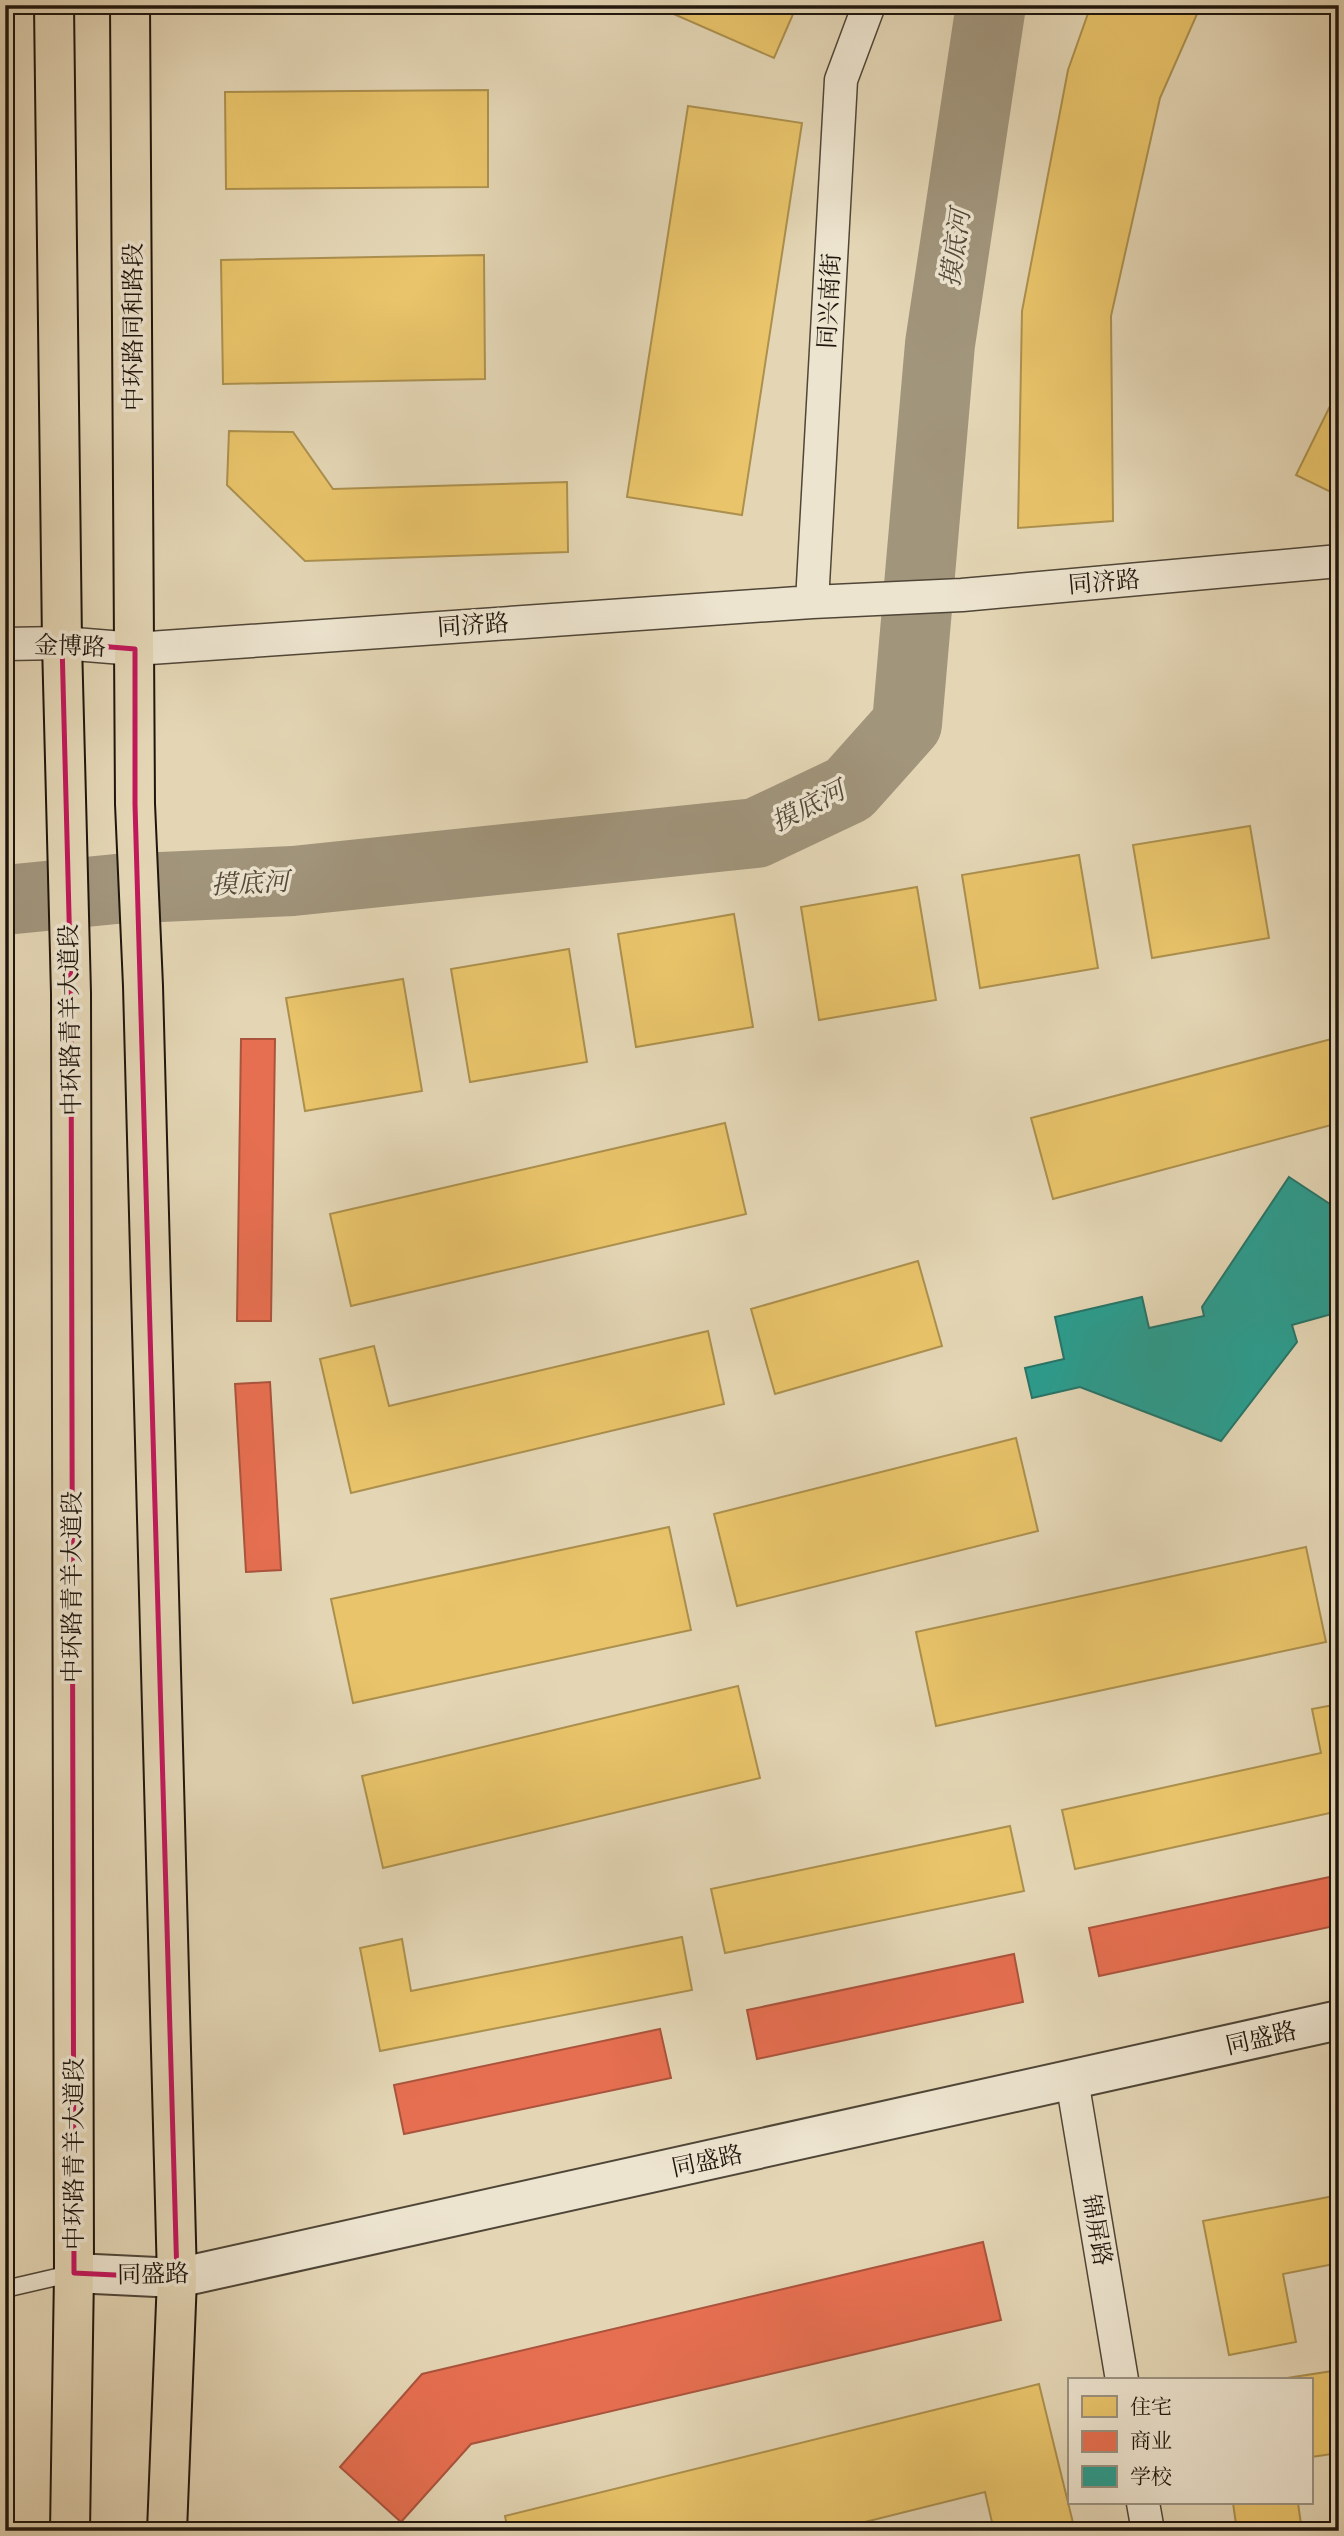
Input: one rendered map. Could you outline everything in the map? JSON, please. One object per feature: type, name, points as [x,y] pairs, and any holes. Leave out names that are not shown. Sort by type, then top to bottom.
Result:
[{"type":"main road","points":[[54,5],[62,643]]},
{"type":"main road","name":"中环路同和路段","points":[[130,5],[135,649]]},
{"type":"main road","name":"中环路青羊大道段","points":[[62,643],[71,993],[74,2273],[70,2531]]},
{"type":"main road","points":[[135,649],[135,804],[143,986],[177,2278],[167,2531]]},
{"type":"street","name":"同兴南街","points":[[812,602],[841,80],[869,5]]},
{"type":"street","name":"同济路","points":[[135,649],[869,598],[962,595],[1339,561]]},
{"type":"street","name":"金博路","points":[[5,644],[62,643],[135,649]]},
{"type":"street","name":"同盛路","points":[[74,2273],[177,2278],[1339,2020]]},
{"type":"street","name":"锦屏路","points":[[1072,2080],[1122,2378]]},
{"type":"street","points":[[1143,2504],[1148,2531]]},
{"type":"lane","points":[[5,2288],[74,2273]]},
{"type":"highlighted area","points":[[62,643],[135,649],[135,804],[177,2278],[74,2273],[71,993]]},
{"type":"building: 住宅","points":[[672,5],[797,5],[774,58],[669,12]]},
{"type":"building: 住宅","points":[[1091,5],[1201,5],[1160,98],[1111,316],[1113,521],[1018,528],[1022,311],[1068,70]]},
{"type":"building: 住宅","points":[[488,90],[488,187],[226,189],[225,92]]},
{"type":"building: 住宅","points":[[688,106],[802,123],[742,515],[627,497]]},
{"type":"building: 住宅","points":[[484,255],[485,379],[223,384],[221,260]]},
{"type":"building: 住宅","points":[[1339,388],[1339,496],[1296,475]]},
{"type":"building: 住宅","points":[[229,431],[293,432],[333,489],[567,482],[568,552],[305,561],[227,485]]},
{"type":"building: 住宅","points":[[1250,826],[1269,938],[1152,958],[1133,845]]},
{"type":"building: 住宅","points":[[1079,855],[1098,968],[980,988],[962,875]]},
{"type":"building: 住宅","points":[[917,887],[936,1000],[819,1020],[801,907]]},
{"type":"building: 住宅","points":[[734,914],[753,1027],[636,1047],[618,934]]},
{"type":"building: 住宅","points":[[569,949],[587,1062],[470,1082],[451,969]]},
{"type":"building: 住宅","points":[[403,979],[422,1091],[305,1111],[286,998]]},
{"type":"building: 住宅","points":[[1339,1037],[1339,1123],[1053,1199],[1031,1118]]},
{"type":"building: 住宅","points":[[725,1123],[746,1214],[351,1306],[330,1214]]},
{"type":"building: 住宅","points":[[918,1261],[942,1346],[775,1394],[751,1309]]},
{"type":"building: 住宅","points":[[708,1331],[724,1404],[351,1493],[320,1359],[374,1346],[389,1406]]},
{"type":"building: 住宅","points":[[1016,1438],[1038,1531],[737,1606],[714,1514]]},
{"type":"building: 住宅","points":[[669,1527],[691,1630],[353,1703],[331,1599]]},
{"type":"building: 住宅","points":[[1306,1547],[1326,1642],[936,1726],[916,1632]]},
{"type":"building: 住宅","points":[[738,1686],[760,1778],[383,1868],[362,1776]]},
{"type":"building: 住宅","points":[[1339,1704],[1339,1811],[1075,1869],[1062,1810],[1321,1753],[1312,1709]]},
{"type":"building: 住宅","points":[[1010,1826],[1024,1891],[725,1953],[711,1889]]},
{"type":"building: 住宅","points":[[682,1937],[692,1990],[380,2051],[360,1948],[402,1939],[411,1991]]},
{"type":"building: 住宅","points":[[1339,2195],[1339,2263],[1283,2274],[1296,2342],[1229,2355],[1203,2221]]},
{"type":"building: 住宅","points":[[1339,2370],[1339,2453],[1312,2457],[1312,2378],[1287,2378]]},
{"type":"building: 住宅","points":[[1039,2384],[1075,2531],[994,2531],[985,2492],[829,2531],[508,2531],[505,2516]]},
{"type":"building: 住宅","points":[[1233,2504],[1298,2504],[1302,2531],[1237,2531]]},
{"type":"building: 商业","points":[[241,1039],[275,1039],[271,1321],[237,1321]]},
{"type":"building: 商业","points":[[270,1382],[281,1570],[246,1572],[235,1384]]},
{"type":"building: 商业","points":[[1339,1875],[1339,1925],[1099,1976],[1089,1928]]},
{"type":"building: 商业","points":[[1014,1954],[1023,2002],[757,2059],[747,2010]]},
{"type":"building: 商业","points":[[660,2029],[671,2078],[404,2134],[394,2085]]},
{"type":"building: 商业","points":[[983,2242],[1001,2320],[471,2444],[401,2522],[340,2467],[422,2374]]},
{"type":"building: 学校","points":[[1289,1177],[1339,1210],[1339,1312],[1292,1325],[1297,1342],[1221,1441],[1080,1387],[1032,1398],[1025,1368],[1064,1359],[1055,1317],[1142,1297],[1149,1328],[1204,1316],[1202,1307]]},
{"type":"waterway","name":"摸底河","points":[[5,900],[116,889],[293,881],[756,833],[849,789],[907,724],[940,344],[991,5]]}]
